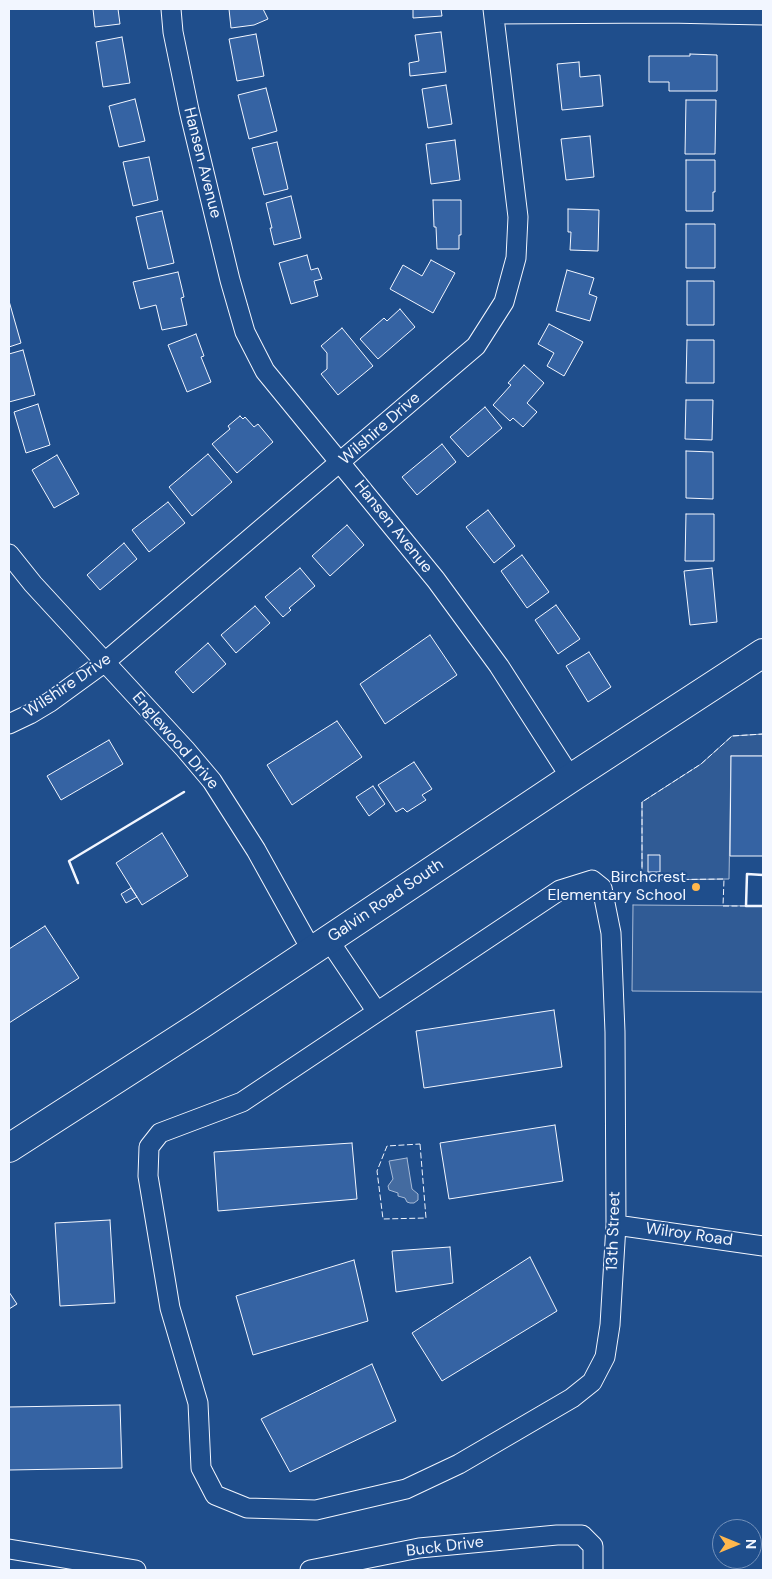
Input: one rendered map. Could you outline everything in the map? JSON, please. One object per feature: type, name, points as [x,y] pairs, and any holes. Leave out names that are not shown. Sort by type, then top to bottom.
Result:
[{"type":"main road","name":"Galvin Road South","points":[[9,1148],[763,653]]},
{"type":"street","name":"Hansen Avenue","points":[[171,9],[173,32],[189,110],[230,280],[245,332],[265,371],[436,580],[499,666],[571,778]]},
{"type":"street","name":"Wilshire Drive","points":[[9,724],[50,702],[105,662],[476,346],[504,302],[516,258],[518,217],[494,11]]},
{"type":"street","points":[[494,11],[763,15]]},
{"type":"street","name":"Englewood Drive","points":[[9,554],[33,584],[185,749],[212,782],[320,945],[377,1012]]},
{"type":"street","name":"13th Street","points":[[592,880],[602,888],[611,933],[615,1032],[616,1225],[610,1325],[605,1357],[592,1382],[572,1398],[459,1464],[406,1489],[316,1510],[247,1508],[216,1495],[201,1468],[198,1403],[170,1308],[148,1176],[149,1148],[160,1133],[242,1102],[377,1012],[560,890],[592,880]]},
{"type":"street","name":"Wilroy Road","points":[[616,1225],[763,1246]]},
{"type":"street","name":"Buck Drive","points":[[310,1570],[420,1548],[557,1535],[582,1535],[593,1546],[593,1570]]},
{"type":"street","points":[[9,1549],[136,1570]]},
{"type":"shaded area","points":[[763,734],[763,756],[731,756],[729,879],[642,880],[642,802],[701,764],[732,736]]},
{"type":"shaded area","points":[[633,905],[763,906],[763,992],[632,991]]},
{"type":"shaded area","points":[[407,1158],[412,1189],[418,1194],[418,1200],[414,1203],[407,1202],[405,1198],[398,1196],[398,1193],[389,1190],[388,1186],[393,1179],[389,1161]]},
{"type":"building","points":[[93,9],[118,9],[120,24],[95,27]]},
{"type":"building","points":[[229,9],[263,9],[268,19],[254,25],[231,28]]},
{"type":"building","points":[[413,9],[441,9],[442,16],[413,18]]},
{"type":"building","points":[[441,32],[446,72],[410,76],[409,63],[419,61],[415,35]]},
{"type":"building","points":[[256,34],[264,76],[237,81],[229,39]]},
{"type":"building","points":[[122,37],[130,83],[103,87],[96,42]]},
{"type":"building","points":[[690,54],[717,55],[717,91],[669,91],[669,82],[649,82],[649,56],[690,56]]},
{"type":"building","points":[[579,62],[580,77],[600,75],[603,106],[562,110],[557,64]]},
{"type":"building","points":[[446,85],[452,124],[428,128],[422,89]]},
{"type":"building","points":[[266,88],[277,131],[249,139],[238,95]]},
{"type":"building","points":[[135,99],[145,141],[119,147],[109,106]]},
{"type":"building","points":[[686,100],[716,100],[715,154],[685,154]]},
{"type":"building","points":[[590,136],[594,177],[566,180],[561,139]]},
{"type":"building","points":[[455,140],[460,180],[431,184],[426,144]]},
{"type":"building","points":[[277,142],[288,189],[264,195],[252,148]]},
{"type":"building","points":[[149,157],[158,200],[133,206],[123,162]]},
{"type":"building","points":[[686,160],[715,160],[713,211],[686,211]]},
{"type":"building","points":[[291,196],[301,238],[274,245],[266,203]]},
{"type":"building","points":[[433,200],[461,200],[459,249],[437,249]]},
{"type":"building","points":[[568,209],[599,210],[598,251],[570,250],[571,232],[568,232]]},
{"type":"building","points":[[162,211],[174,263],[148,269],[136,217]]},
{"type":"building","points":[[686,224],[715,224],[715,268],[686,268]]},
{"type":"building","points":[[307,255],[311,270],[318,268],[322,279],[314,281],[318,296],[291,304],[279,263]]},
{"type":"building","points":[[431,260],[455,273],[433,313],[390,289],[403,265],[422,276]]},
{"type":"building","points":[[567,270],[594,278],[589,294],[597,297],[590,321],[556,311]]},
{"type":"building","points":[[178,272],[184,297],[181,298],[187,325],[162,330],[156,305],[140,309],[133,282]]},
{"type":"building","points":[[687,281],[714,281],[714,325],[687,325]]},
{"type":"building","points":[[9,301],[21,343],[9,347]]},
{"type":"building","points":[[400,309],[415,327],[378,359],[360,339],[384,318],[387,321]]},
{"type":"building","points":[[549,324],[583,342],[564,376],[547,366],[554,353],[538,344]]},
{"type":"building","points":[[342,328],[373,366],[338,395],[321,374],[327,369],[327,353],[321,346]]},
{"type":"building","points":[[196,334],[204,356],[201,357],[211,382],[187,392],[168,345]]},
{"type":"building","points":[[687,340],[714,340],[714,383],[686,383]]},
{"type":"building","points":[[23,350],[35,395],[9,402],[9,354]]},
{"type":"building","points":[[524,365],[544,383],[527,403],[537,412],[523,427],[513,418],[510,421],[493,405],[511,385],[508,383]]},
{"type":"building","points":[[686,400],[713,400],[712,440],[685,439]]},
{"type":"building","points":[[38,404],[50,445],[26,453],[14,412]]},
{"type":"building","points":[[485,407],[502,428],[468,457],[450,437]]},
{"type":"building","points":[[240,416],[243,419],[245,417],[254,427],[258,424],[273,442],[237,473],[212,444],[230,429],[228,426]]},
{"type":"building","points":[[442,444],[456,462],[417,495],[402,477]]},
{"type":"building","points":[[686,451],[713,452],[713,499],[686,498]]},
{"type":"building","points":[[208,454],[232,482],[192,516],[169,487]]},
{"type":"building","points":[[57,455],[79,494],[54,508],[32,470]]},
{"type":"building","points":[[168,502],[185,523],[149,552],[132,530]]},
{"type":"building","points":[[488,510],[515,546],[494,563],[466,527]]},
{"type":"building","points":[[686,514],[714,514],[714,561],[685,561]]},
{"type":"building","points":[[347,525],[364,545],[330,576],[312,556]]},
{"type":"building","points":[[124,543],[137,559],[100,590],[87,575]]},
{"type":"building","points":[[522,555],[549,592],[527,608],[501,571]]},
{"type":"building","points":[[300,568],[315,586],[289,608],[291,610],[283,617],[265,597]]},
{"type":"building","points":[[712,568],[717,622],[690,625],[684,571]]},
{"type":"building","points":[[556,605],[580,639],[558,654],[535,620]]},
{"type":"building","points":[[255,606],[270,623],[236,653],[221,635]]},
{"type":"building","points":[[430,635],[457,675],[385,724],[360,684]]},
{"type":"building","points":[[208,643],[226,664],[193,693],[175,672]]},
{"type":"building","points":[[589,652],[611,687],[588,702],[566,666]]},
{"type":"building","points":[[337,721],[362,757],[292,805],[267,765]]},
{"type":"building","points":[[109,740],[123,764],[61,800],[47,776]]},
{"type":"building","points":[[731,756],[763,756],[763,856],[730,856]]},
{"type":"building","points":[[414,762],[432,789],[422,795],[426,800],[407,812],[403,808],[396,812],[378,785]]},
{"type":"building","points":[[373,786],[385,804],[369,816],[356,797]]},
{"type":"building","points":[[162,833],[188,876],[142,905],[116,863]]},
{"type":"building","points":[[648,855],[660,855],[660,872],[648,872]]},
{"type":"building","points":[[131,888],[137,897],[126,903],[121,894]]},
{"type":"building","points":[[45,926],[79,978],[9,1023],[9,949]]},
{"type":"building","points":[[554,1010],[562,1067],[424,1088],[416,1031]]},
{"type":"building","points":[[555,1125],[563,1181],[449,1199],[440,1143]]},
{"type":"building","points":[[352,1143],[357,1199],[218,1211],[214,1152]]},
{"type":"building","points":[[110,1220],[115,1303],[60,1306],[55,1223]]},
{"type":"building","points":[[450,1247],[453,1283],[396,1292],[392,1251]]},
{"type":"building","points":[[530,1257],[557,1311],[442,1381],[412,1333]]},
{"type":"building","points":[[354,1260],[368,1321],[253,1355],[236,1296]]},
{"type":"building","points":[[9,1292],[17,1304],[9,1309]]},
{"type":"building","points":[[372,1364],[396,1421],[290,1472],[261,1419]]},
{"type":"building","points":[[120,1405],[122,1468],[9,1470],[9,1407]]},
{"type":"fence","points":[[746,906],[723,906],[724,879],[642,880],[642,802],[701,764],[732,736],[763,734]]},
{"type":"fence","points":[[420,1144],[426,1218],[383,1219],[377,1171],[387,1146],[420,1144]]},
{"type":"wall","points":[[78,883],[69,861],[184,792]]},
{"type":"wall","points":[[763,875],[747,874],[746,906],[763,906]]},
{"type":"place","name":"Birchcrest Elementary School","points":[[696,887]]}]
